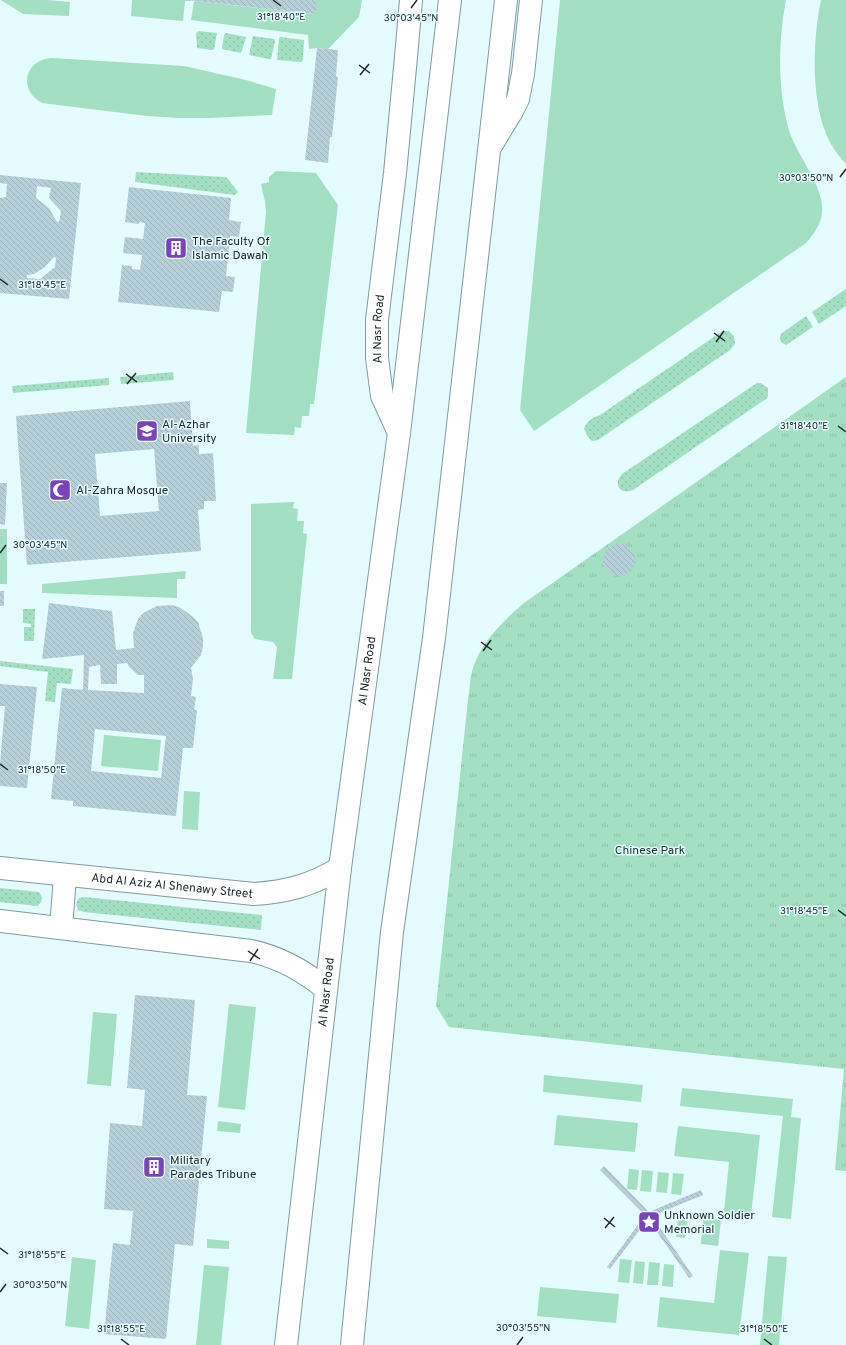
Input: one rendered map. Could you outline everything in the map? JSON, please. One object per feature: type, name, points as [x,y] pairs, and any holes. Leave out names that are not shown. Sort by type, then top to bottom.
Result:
[{"type":"main road","name":"Al Nasr Road","points":[[286,1345],[340,868],[399,432],[382,396],[377,358],[377,320],[394,173],[411,0]]},
{"type":"main road","points":[[399,432],[450,0]]},
{"type":"main road","points":[[352,1345],[392,932],[434,638],[506,0]]},
{"type":"main road","points":[[489,148],[518,99],[523,74],[531,0]]},
{"type":"main road","name":"Abd Al Aziz Al Shenawy Street","points":[[0,868],[65,876],[254,894],[299,888],[327,876],[340,868]]},
{"type":"main road","points":[[61,928],[65,876]]},
{"type":"main road","points":[[0,920],[236,949],[264,954],[296,968],[326,989]]},
{"type":"green space","points":[[1,0],[47,0],[70,2],[69,16],[23,14]]},
{"type":"green space","points":[[132,0],[192,0],[185,1],[183,21],[131,16]]},
{"type":"green space","points":[[317,0],[362,0],[359,17],[328,49],[309,49],[308,35],[191,20],[194,1],[315,14]]},
{"type":"green space","points":[[560,0],[786,0],[780,51],[783,104],[786,121],[791,136],[817,187],[822,205],[822,216],[813,235],[806,243],[534,431],[520,410]]},
{"type":"green space","points":[[821,0],[846,0],[846,164],[829,140],[820,116],[817,100],[815,83],[815,48]]},
{"type":"green space","points":[[199,31],[217,33],[214,49],[197,48],[196,33]]},
{"type":"green space","points":[[226,33],[246,37],[241,53],[222,49],[224,35]]},
{"type":"green space","points":[[253,36],[274,39],[275,41],[271,59],[249,55]]},
{"type":"green space","points":[[280,37],[304,40],[303,60],[301,62],[277,60]]},
{"type":"green space","points":[[52,58],[184,66],[246,80],[276,89],[272,115],[179,118],[147,116],[42,103],[34,97],[30,91],[27,84],[28,76],[30,70],[35,64]]},
{"type":"green space","points":[[276,171],[316,173],[338,205],[314,404],[310,404],[309,416],[302,416],[301,428],[295,427],[294,435],[246,433],[266,212],[261,184],[269,182],[269,177]]},
{"type":"green space","points":[[136,172],[224,177],[227,178],[238,192],[235,195],[135,182]]},
{"type":"green space","points":[[846,289],[846,306],[819,324],[812,312]]},
{"type":"green space","points":[[806,316],[813,327],[786,345],[782,343],[780,338],[782,333]]},
{"type":"green space","points":[[729,331],[734,336],[735,344],[730,350],[598,440],[592,441],[588,437],[584,429],[590,420],[600,415],[721,332]]},
{"type":"green space","points":[[173,372],[174,380],[121,384],[120,377]]},
{"type":"green space","name":"Chinese Park","points":[[846,377],[846,1171],[835,1170],[844,1069],[449,1027],[436,1006],[470,682],[474,665],[483,647],[495,631],[524,603]]},
{"type":"green space","points":[[109,378],[109,385],[13,393],[12,386]]},
{"type":"green space","points":[[757,383],[761,383],[768,388],[768,396],[766,399],[633,490],[624,491],[619,488],[618,481],[622,474]]},
{"type":"green space","points":[[294,502],[293,508],[298,509],[297,521],[304,521],[303,533],[307,534],[292,679],[273,679],[277,647],[273,642],[255,639],[251,633],[251,504]]},
{"type":"green space","points":[[0,529],[7,529],[7,584],[0,584]]},
{"type":"green space","points":[[186,571],[185,579],[177,579],[177,598],[42,593],[42,584]]},
{"type":"green space","points":[[23,609],[35,609],[34,641],[24,641],[24,627],[31,627],[31,624],[23,623]]},
{"type":"green space","points":[[0,661],[73,669],[71,684],[57,683],[55,702],[45,701],[48,672],[0,666]]},
{"type":"green space","points":[[104,735],[161,740],[158,771],[101,766]]},
{"type":"green space","points":[[184,791],[200,792],[198,830],[182,829]]},
{"type":"green space","points":[[0,888],[39,892],[42,898],[37,906],[0,902]]},
{"type":"green space","points":[[85,897],[262,915],[261,930],[84,912],[78,910],[76,904],[79,898]]},
{"type":"green space","points":[[229,1004],[256,1007],[245,1110],[218,1107]]},
{"type":"green space","points":[[93,1012],[117,1014],[111,1086],[87,1084]]},
{"type":"green space","points":[[544,1075],[643,1085],[641,1102],[543,1092]]},
{"type":"green space","points":[[682,1088],[793,1099],[791,1117],[801,1118],[791,1219],[772,1217],[783,1116],[680,1106]]},
{"type":"green space","points":[[557,1115],[638,1123],[635,1152],[554,1145]]},
{"type":"green space","points":[[218,1121],[241,1124],[240,1133],[217,1131]]},
{"type":"green space","points":[[678,1126],[760,1135],[751,1215],[724,1212],[729,1162],[674,1156]]},
{"type":"green space","points":[[629,1169],[639,1170],[637,1190],[627,1189]]},
{"type":"green space","points":[[642,1170],[653,1171],[651,1192],[640,1191]]},
{"type":"green space","points":[[658,1172],[669,1173],[667,1193],[656,1192]]},
{"type":"green space","points":[[673,1173],[684,1174],[681,1195],[671,1194]]},
{"type":"green space","points":[[678,1216],[688,1217],[685,1238],[676,1237]]},
{"type":"green space","points":[[703,1218],[721,1220],[718,1246],[701,1244]]},
{"type":"green space","points":[[207,1239],[229,1241],[229,1249],[207,1248]]},
{"type":"green space","points":[[720,1250],[749,1253],[739,1335],[657,1327],[660,1297],[714,1303]]},
{"type":"green space","points":[[768,1256],[787,1257],[779,1345],[760,1345]]},
{"type":"green space","points":[[72,1257],[96,1260],[89,1329],[65,1326]]},
{"type":"green space","points":[[620,1259],[632,1260],[629,1283],[618,1282]]},
{"type":"green space","points":[[635,1261],[645,1262],[643,1284],[633,1283]]},
{"type":"green space","points":[[649,1262],[660,1263],[658,1285],[647,1285]]},
{"type":"green space","points":[[664,1264],[674,1265],[673,1287],[662,1286]]},
{"type":"green space","points":[[204,1265],[229,1267],[221,1345],[196,1345]]},
{"type":"green space","points":[[540,1287],[619,1294],[616,1323],[537,1316]]},
{"type":"building","points":[[190,0],[317,0],[316,14]]},
{"type":"building","points":[[317,48],[338,50],[336,76],[338,77],[328,163],[305,160]]},
{"type":"building","points":[[0,175],[81,183],[69,299],[0,293],[0,198],[6,197],[7,184],[0,183]],"holes":[[[37,186],[51,188],[49,198],[61,211],[59,222],[57,222],[49,208],[36,198]],[[54,257],[56,258],[55,267],[40,279],[27,278],[27,275],[34,274],[45,267]]]},
{"type":"building","name":"The Faculty Of Islamic Dawah","points":[[129,187],[231,198],[229,220],[241,222],[239,237],[230,236],[226,276],[235,277],[233,292],[222,291],[219,312],[118,302],[122,265],[132,266],[132,269],[140,270],[142,255],[123,253],[125,237],[143,239],[145,223],[139,222],[139,224],[125,222]]},
{"type":"building","name":"Al-Zahra Mosque","points":[[190,401],[193,446],[199,445],[199,454],[213,453],[216,501],[204,501],[204,509],[198,510],[201,551],[27,565],[16,416]],"holes":[[[154,449],[159,511],[100,516],[95,454]]]},
{"type":"building","points":[[0,483],[7,483],[5,525],[0,524]]},
{"type":"building","points":[[619,544],[630,549],[635,560],[630,571],[619,576],[608,571],[603,560],[608,549]]},
{"type":"building","points":[[0,591],[4,591],[4,606],[0,606]]},
{"type":"building","points":[[49,603],[112,611],[116,650],[134,648],[133,633],[138,619],[143,613],[157,606],[172,605],[179,607],[198,622],[203,638],[203,646],[201,655],[191,668],[193,679],[191,696],[196,697],[194,710],[197,710],[193,748],[183,748],[176,816],[73,806],[73,801],[51,799],[62,688],[83,690],[84,655],[42,659]],"holes":[[[127,663],[129,667],[138,675],[144,675],[144,693],[88,690],[89,667],[100,665],[101,684],[117,684],[117,664]],[[95,729],[166,736],[161,778],[91,771]]]},
{"type":"building","points":[[0,684],[37,687],[27,788],[0,786],[0,764],[5,706],[0,706]]},
{"type":"building","name":"Military Parades Tribune","points":[[135,995],[195,1000],[187,1095],[207,1096],[193,1246],[175,1244],[166,1339],[104,1334],[113,1243],[130,1245],[133,1211],[104,1209],[110,1123],[142,1126],[145,1090],[127,1088]]},
{"type":"building","name":"Unknown Soldier Memorial","points":[[604,1166],[649,1212],[701,1190],[703,1195],[652,1216],[693,1276],[689,1278],[648,1219],[610,1269],[607,1267],[645,1215],[600,1170]]},
{"type":"place","name":"The Faculty Of Islamic Dawah","points":[[176,248]]},
{"type":"place","name":"Al-Azhar University","points":[[147,431]]},
{"type":"place","name":"Al-Zahra Mosque","points":[[60,490]]},
{"type":"place","name":"Military Parades Tribune","points":[[154,1167]]},
{"type":"place","name":"Unknown Soldier Memorial","points":[[649,1222]]}]
